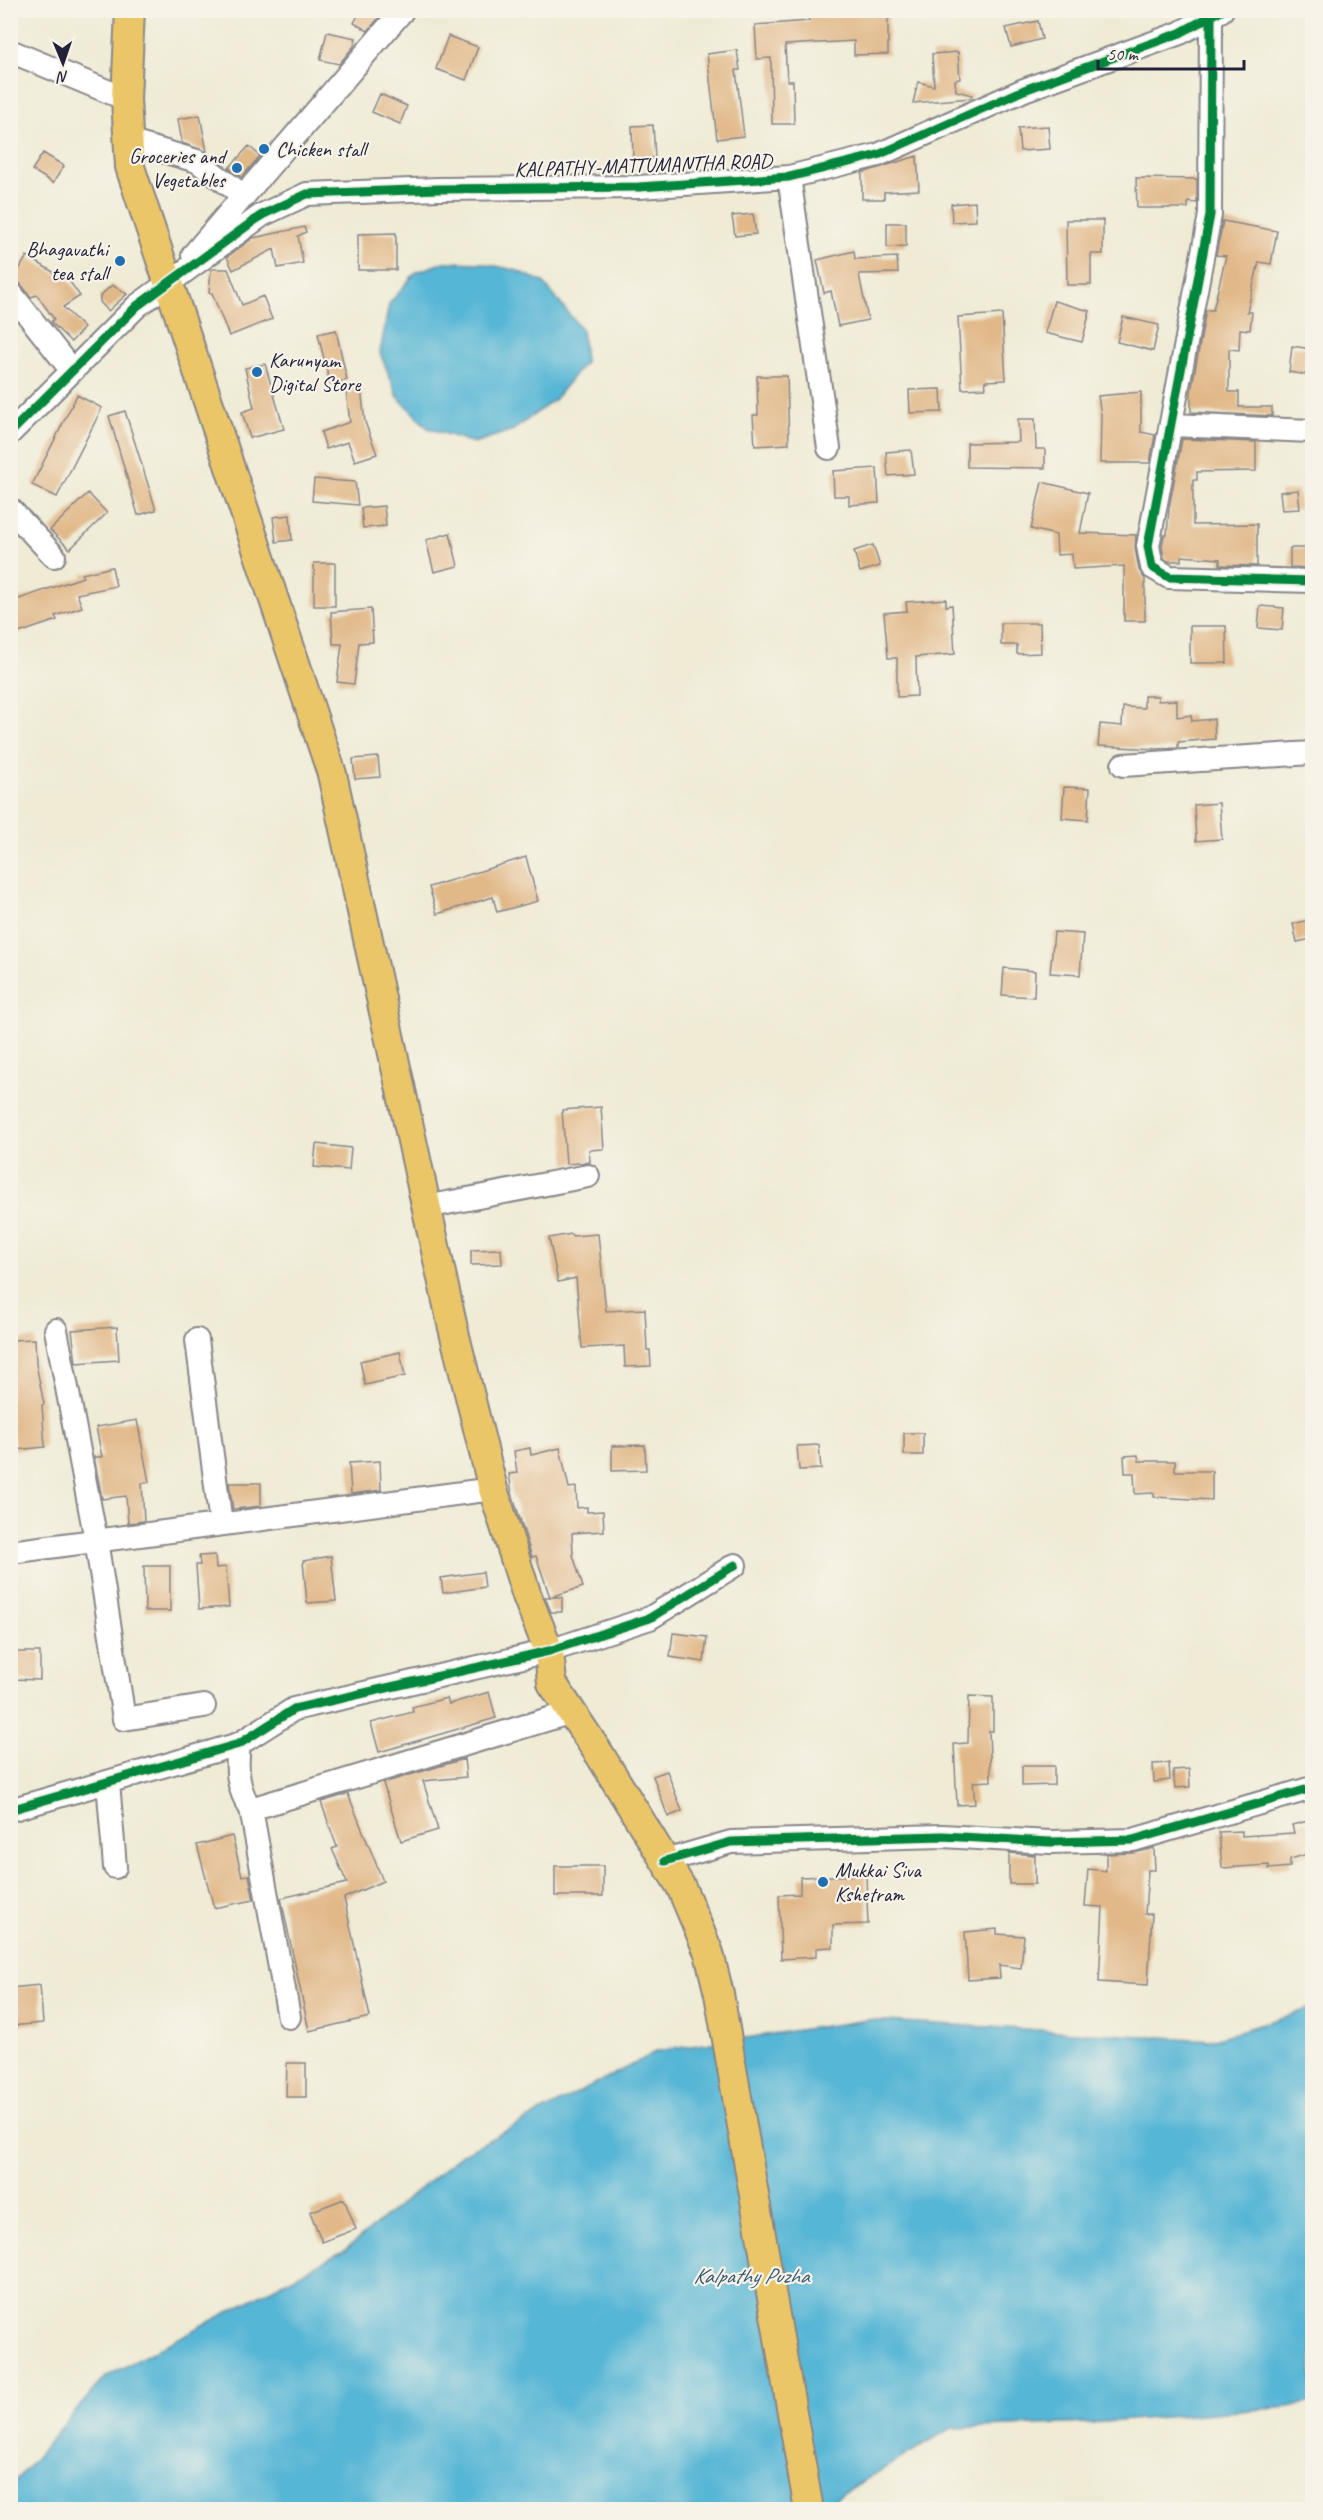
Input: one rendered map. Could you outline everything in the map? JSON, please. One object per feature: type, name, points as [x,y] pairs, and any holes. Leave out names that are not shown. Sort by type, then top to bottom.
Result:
[{"type":"main road","points":[[130,10],[126,99],[130,167],[332,774],[426,1207],[493,1489],[527,1596],[549,1651],[552,1683],[681,1887],[709,1953],[719,1994],[809,2510]]},
{"type":"street","points":[[10,433],[137,306],[169,284],[403,10]]},
{"type":"street","points":[[1216,13],[1210,215],[1148,546],[1152,567],[1170,577],[1312,580]]},
{"type":"street","name":"KALPATHY-MATTUMANTHA ROAD","points":[[169,284],[262,215],[307,194],[438,189],[639,187],[789,177],[878,155],[1024,90],[1180,33],[1216,13]]},
{"type":"street","points":[[10,51],[126,99]]},
{"type":"street","points":[[128,141],[197,161],[244,195]]},
{"type":"street","points":[[789,177],[829,448]]},
{"type":"street","points":[[10,292],[72,371]]},
{"type":"street","points":[[1172,425],[1312,431]]},
{"type":"street","points":[[10,509],[54,556]]},
{"type":"street","points":[[1123,765],[1312,753]]},
{"type":"street","points":[[426,1207],[588,1176]]},
{"type":"street","points":[[56,1330],[96,1540],[124,1719],[204,1706]]},
{"type":"street","points":[[197,1340],[222,1524]]},
{"type":"street","points":[[10,1552],[493,1489]]},
{"type":"street","points":[[10,1810],[239,1744],[294,1709],[549,1651],[650,1618],[735,1565]]},
{"type":"street","points":[[251,1809],[572,1712]]},
{"type":"street","points":[[239,1744],[236,1768],[242,1796],[251,1809],[289,2017]]},
{"type":"street","points":[[108,1782],[115,1867]]},
{"type":"street","points":[[665,1861],[731,1842],[942,1836],[1050,1842],[1133,1840],[1312,1788]]},
{"type":"water","points":[[444,262],[481,263],[515,270],[543,282],[582,330],[585,362],[554,400],[513,430],[474,443],[428,428],[398,397],[380,353],[389,304],[415,273]]},
{"type":"water","name":"Kalpathy Puzha","points":[[1312,2008],[1312,2402],[1289,2407],[1091,2423],[951,2428],[817,2509],[11,2510],[11,2486],[105,2377],[345,2250],[462,2154],[658,2051],[867,2020],[1212,2040]]},
{"type":"building","points":[[361,10],[385,10],[368,31],[354,23]]},
{"type":"building","points":[[808,10],[888,11],[888,54],[854,55],[854,41],[785,45],[787,81],[793,81],[794,124],[772,124],[771,58],[757,59],[755,25],[809,21]]},
{"type":"building","points":[[1038,21],[1042,39],[1011,47],[1006,28]]},
{"type":"building","points":[[327,32],[356,38],[354,46],[339,64],[320,60]]},
{"type":"building","points":[[448,36],[478,47],[466,80],[436,69]]},
{"type":"building","points":[[737,50],[740,70],[736,70],[744,136],[717,139],[707,54]]},
{"type":"building","points":[[958,52],[960,79],[955,80],[956,91],[972,95],[971,98],[913,103],[918,82],[934,86],[932,54]]},
{"type":"building","points":[[380,94],[407,106],[400,124],[372,112]]},
{"type":"building","points":[[200,115],[207,152],[182,143],[178,119]]},
{"type":"building","points":[[653,125],[655,158],[633,159],[632,126]]},
{"type":"building","points":[[1048,126],[1050,149],[1020,151],[1018,128]]},
{"type":"building","points":[[249,146],[260,156],[242,177],[229,168]]},
{"type":"building","points":[[43,153],[64,166],[53,183],[32,170]]},
{"type":"building","points":[[917,156],[919,190],[884,192],[884,199],[862,199],[862,173]]},
{"type":"building","points":[[1136,178],[1197,179],[1197,203],[1188,202],[1188,208],[1137,208]]},
{"type":"building","points":[[975,202],[976,221],[952,222],[951,204]]},
{"type":"building","points":[[753,214],[756,234],[735,236],[732,216]]},
{"type":"building","points":[[1066,220],[1103,220],[1103,254],[1091,254],[1091,285],[1067,285]]},
{"type":"building","points":[[1223,221],[1277,231],[1271,264],[1259,262],[1247,312],[1252,312],[1250,330],[1240,329],[1239,350],[1229,349],[1229,392],[1239,392],[1239,407],[1272,407],[1272,416],[1191,412],[1191,392],[1206,310],[1213,310],[1226,256],[1216,255]]},
{"type":"building","points":[[887,223],[906,223],[906,246],[887,247]]},
{"type":"building","points":[[304,227],[306,232],[298,236],[303,263],[278,268],[274,249],[233,270],[227,257],[253,238]]},
{"type":"building","points":[[396,233],[396,270],[358,270],[358,234]]},
{"type":"building","points":[[854,251],[855,259],[897,257],[898,273],[859,274],[868,320],[838,326],[831,291],[824,293],[817,260]]},
{"type":"building","points":[[27,256],[58,275],[63,272],[80,296],[63,307],[84,328],[71,342],[51,322],[54,319],[37,295],[31,297],[20,283],[10,279],[10,272],[20,268]]},
{"type":"building","points":[[211,269],[228,269],[242,305],[263,296],[272,319],[229,336],[212,293],[209,293]]},
{"type":"building","points":[[112,285],[127,294],[108,311],[100,302],[100,296]]},
{"type":"building","points":[[1054,301],[1090,311],[1082,342],[1045,333]]},
{"type":"building","points":[[1002,314],[1006,380],[985,381],[986,388],[962,389],[958,317]]},
{"type":"building","points":[[1123,317],[1159,325],[1153,351],[1117,342]]},
{"type":"building","points":[[336,330],[347,380],[330,384],[318,334]]},
{"type":"building","points":[[1292,346],[1311,349],[1308,375],[1289,372]]},
{"type":"building","points":[[265,364],[284,429],[250,438],[242,412],[254,408],[245,368]]},
{"type":"building","points":[[757,376],[787,376],[789,444],[755,446],[753,415],[758,415]]},
{"type":"building","points":[[361,388],[365,422],[377,454],[355,461],[348,442],[326,449],[321,432],[350,422],[346,390]]},
{"type":"building","points":[[941,389],[942,412],[910,413],[909,390]]},
{"type":"building","points":[[1141,392],[1141,432],[1155,435],[1150,463],[1100,463],[1101,415],[1098,396]]},
{"type":"building","points":[[77,395],[102,408],[57,497],[32,485]]},
{"type":"building","points":[[125,411],[156,510],[138,515],[109,416]]},
{"type":"building","points":[[1018,419],[1035,419],[1036,449],[1045,449],[1045,468],[967,467],[967,443],[1019,442]]},
{"type":"building","points":[[1182,439],[1256,442],[1256,471],[1197,472],[1197,480],[1193,480],[1193,525],[1257,524],[1257,566],[1220,565],[1220,559],[1181,556],[1181,561],[1168,561],[1164,558],[1162,546],[1164,535],[1167,535],[1169,508]]},
{"type":"building","points":[[911,450],[914,474],[888,476],[886,452]]},
{"type":"building","points":[[877,468],[879,503],[849,505],[849,496],[834,496],[833,471]]},
{"type":"building","points":[[314,479],[355,482],[358,505],[312,501]]},
{"type":"building","points":[[1042,482],[1088,493],[1080,533],[1136,535],[1135,548],[1139,570],[1145,579],[1145,621],[1124,621],[1124,566],[1073,569],[1072,554],[1057,555],[1056,535],[1031,529]]},
{"type":"building","points":[[1298,490],[1300,509],[1282,510],[1280,492]]},
{"type":"building","points":[[88,493],[107,513],[70,549],[50,530]]},
{"type":"building","points":[[384,506],[386,526],[363,528],[361,508]]},
{"type":"building","points":[[290,515],[292,540],[276,542],[273,517]]},
{"type":"building","points":[[450,533],[458,566],[434,572],[426,540]]},
{"type":"building","points":[[873,545],[880,566],[860,572],[854,551]]},
{"type":"building","points":[[1290,548],[1312,548],[1312,568],[1290,567]]},
{"type":"building","points":[[314,563],[335,563],[335,606],[314,606]]},
{"type":"building","points":[[112,567],[116,586],[77,594],[82,607],[55,616],[57,620],[10,636],[10,602],[83,577],[82,574]]},
{"type":"building","points":[[946,599],[946,606],[952,605],[955,654],[916,657],[917,696],[897,697],[897,658],[888,658],[884,613],[907,611],[906,602]]},
{"type":"building","points":[[1260,606],[1284,608],[1282,630],[1258,628]]},
{"type":"building","points":[[371,609],[373,642],[359,643],[354,684],[337,682],[342,644],[333,644],[331,612]]},
{"type":"building","points":[[1001,623],[1040,623],[1041,653],[1017,654],[1017,645],[1001,645]]},
{"type":"building","points":[[1190,626],[1226,626],[1227,663],[1190,663]]},
{"type":"building","points":[[1144,696],[1158,696],[1158,701],[1177,700],[1177,717],[1191,715],[1192,721],[1214,719],[1215,739],[1178,742],[1178,748],[1098,746],[1100,724],[1122,726],[1123,707],[1144,708]]},
{"type":"building","points":[[378,757],[380,777],[355,779],[353,759]]},
{"type":"building","points":[[1064,787],[1090,788],[1088,820],[1062,818]]},
{"type":"building","points":[[1219,803],[1222,839],[1196,841],[1194,805]]},
{"type":"building","points":[[526,857],[538,901],[497,912],[493,897],[437,914],[429,887]]},
{"type":"building","points":[[1312,919],[1312,939],[1297,942],[1293,924]]},
{"type":"building","points":[[1054,932],[1083,934],[1080,975],[1050,973]]},
{"type":"building","points":[[1004,968],[1035,971],[1034,997],[1002,995]]},
{"type":"building","points":[[601,1107],[604,1149],[589,1150],[590,1162],[566,1164],[562,1110]]},
{"type":"building","points":[[316,1144],[351,1148],[349,1170],[314,1167]]},
{"type":"building","points":[[571,1234],[572,1236],[598,1234],[606,1311],[645,1309],[647,1350],[650,1350],[651,1366],[625,1367],[624,1346],[582,1348],[576,1278],[558,1282],[549,1238]]},
{"type":"building","points":[[501,1249],[502,1264],[471,1265],[471,1250]]},
{"type":"building","points":[[117,1327],[119,1360],[76,1363],[72,1330]]},
{"type":"building","points":[[35,1339],[36,1364],[44,1404],[42,1405],[45,1447],[15,1450],[10,1411],[10,1340]]},
{"type":"building","points":[[400,1352],[405,1376],[365,1385],[360,1361]]},
{"type":"building","points":[[137,1420],[149,1482],[142,1483],[144,1521],[128,1523],[126,1496],[102,1499],[94,1457],[102,1457],[96,1427]]},
{"type":"building","points":[[904,1433],[923,1433],[923,1455],[904,1455]]},
{"type":"building","points":[[645,1445],[646,1470],[612,1471],[612,1446]]},
{"type":"building","points":[[819,1445],[821,1469],[799,1470],[797,1446]]},
{"type":"building","points":[[530,1448],[531,1455],[560,1448],[569,1488],[576,1487],[577,1508],[587,1507],[587,1512],[603,1511],[604,1531],[572,1533],[573,1555],[583,1587],[550,1597],[536,1556],[532,1557],[512,1493],[509,1474],[517,1473],[514,1451]]},
{"type":"building","points":[[1138,1455],[1139,1461],[1175,1461],[1175,1471],[1212,1471],[1212,1500],[1154,1497],[1154,1493],[1135,1494],[1134,1473],[1125,1473],[1124,1456]]},
{"type":"building","points":[[380,1461],[381,1490],[351,1494],[349,1463]]},
{"type":"building","points":[[229,1483],[261,1483],[261,1506],[233,1509]]},
{"type":"building","points":[[215,1555],[216,1568],[226,1567],[229,1607],[199,1609],[196,1565],[200,1565],[199,1556]]},
{"type":"building","points":[[331,1556],[336,1601],[307,1603],[303,1561]]},
{"type":"building","points":[[144,1566],[170,1566],[170,1611],[145,1611]]},
{"type":"building","points":[[483,1572],[485,1587],[443,1593],[441,1578]]},
{"type":"building","points":[[545,1597],[562,1597],[562,1612],[551,1612]]},
{"type":"building","points":[[673,1633],[707,1637],[704,1662],[670,1657]]},
{"type":"building","points":[[10,1652],[40,1652],[40,1680],[10,1679]]},
{"type":"building","points":[[489,1692],[496,1718],[379,1752],[371,1723],[413,1712],[412,1707],[447,1698],[449,1704]]},
{"type":"building","points":[[969,1696],[993,1697],[993,1731],[989,1731],[991,1781],[973,1782],[975,1804],[957,1805],[954,1744],[968,1743]]},
{"type":"building","points":[[464,1759],[466,1777],[423,1781],[438,1830],[401,1841],[383,1783]]},
{"type":"building","points":[[1169,1763],[1170,1780],[1154,1782],[1153,1764]]},
{"type":"building","points":[[1022,1766],[1054,1766],[1054,1785],[1022,1786]]},
{"type":"building","points":[[1189,1769],[1190,1787],[1175,1788],[1173,1770]]},
{"type":"building","points":[[667,1771],[682,1811],[668,1817],[653,1776]]},
{"type":"building","points":[[348,1794],[383,1881],[344,1898],[370,2017],[309,2031],[281,1898],[347,1883],[332,1849],[337,1847],[321,1802]]},
{"type":"building","points":[[1312,1820],[1312,1853],[1290,1859],[1290,1867],[1269,1869],[1269,1865],[1222,1868],[1219,1832],[1242,1831],[1242,1836],[1294,1833],[1292,1825]]},
{"type":"building","points":[[232,1836],[242,1876],[249,1875],[254,1900],[214,1908],[197,1845]]},
{"type":"building","points":[[1154,1848],[1155,1870],[1148,1870],[1145,1914],[1152,1914],[1148,1985],[1099,1982],[1103,1907],[1085,1906],[1088,1869],[1106,1871],[1106,1854],[1134,1853]]},
{"type":"building","points":[[1009,1853],[1035,1855],[1035,1884],[1009,1884]]},
{"type":"building","points":[[555,1866],[603,1866],[603,1896],[555,1896]]},
{"type":"building","points":[[866,1875],[868,1924],[833,1925],[833,1947],[816,1948],[816,1957],[781,1959],[779,1895],[800,1894],[800,1877]]},
{"type":"building","points":[[997,1929],[997,1934],[1024,1936],[1021,1968],[999,1965],[1000,1978],[968,1980],[965,1932]]},
{"type":"building","points":[[40,1985],[43,2023],[10,2026],[10,1988]]},
{"type":"building","points":[[287,2063],[306,2063],[306,2097],[286,2097]]},
{"type":"building","points":[[344,2199],[356,2229],[322,2242],[310,2212]]},
{"type":"cycle path","points":[[10,433],[137,306],[262,215],[307,194],[438,189],[639,187],[789,177],[878,155],[1024,90],[1180,33],[1222,10]]},
{"type":"cycle path","points":[[1211,16],[1210,215],[1148,546],[1152,567],[1169,577],[1312,581]]},
{"type":"cycle path","points":[[10,1810],[239,1744],[294,1709],[549,1651],[650,1618],[735,1565]]},
{"type":"cycle path","points":[[665,1861],[731,1842],[942,1836],[1050,1842],[1133,1840],[1312,1788]]},
{"type":"place","name":"Chicken stall","points":[[264,149]]},
{"type":"place","name":"Groceries and Vegetables","points":[[237,168]]},
{"type":"place","name":"Bhagavathi tea stall","points":[[120,261]]},
{"type":"place","name":"Karunyam Digital Store","points":[[257,372]]},
{"type":"place","name":"Mukkai Siva Kshetram","points":[[823,1882]]}]
